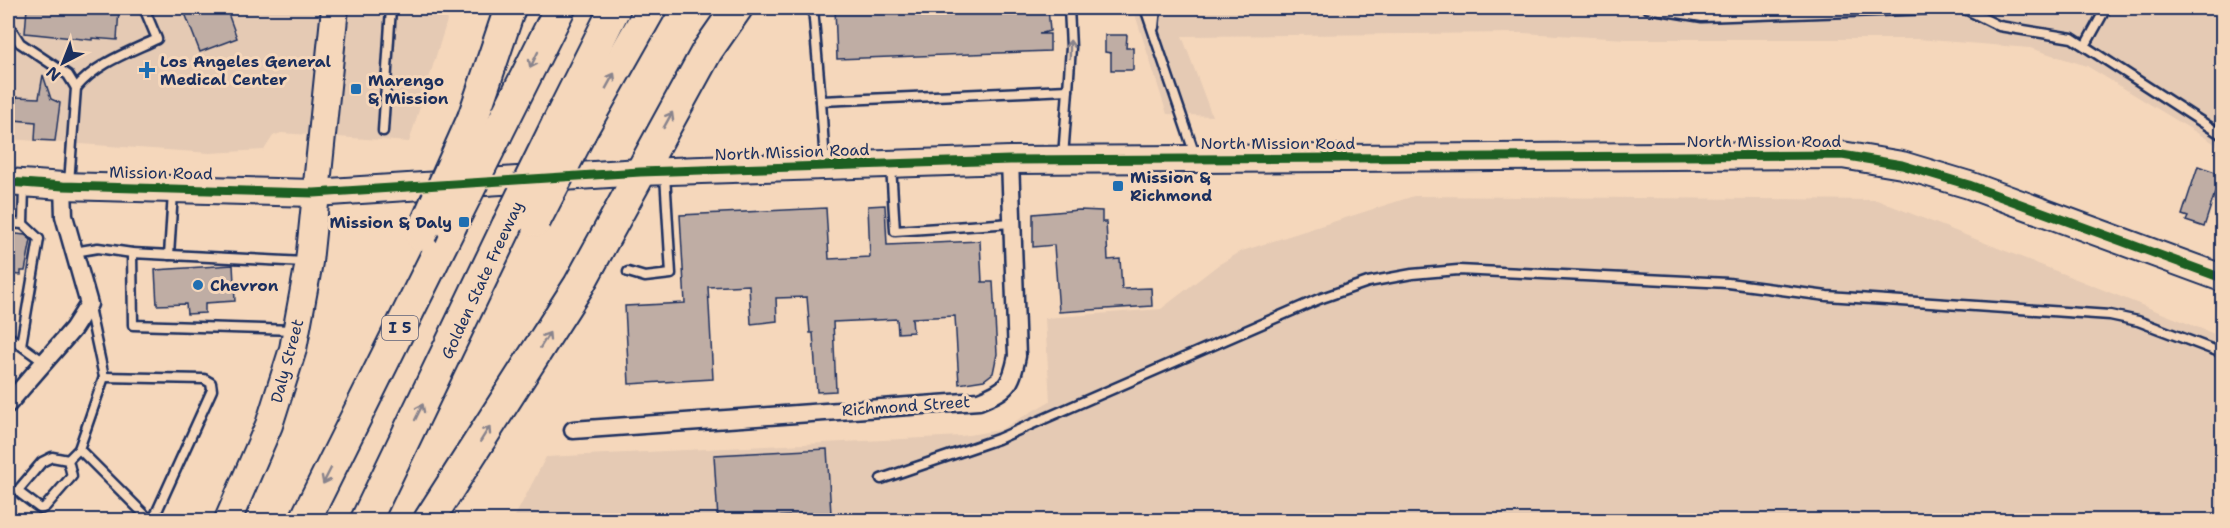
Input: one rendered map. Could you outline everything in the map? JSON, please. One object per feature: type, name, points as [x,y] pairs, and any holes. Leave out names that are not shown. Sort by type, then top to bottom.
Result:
[{"type":"highway","points":[[350,430],[421,235],[485,126],[510,8]]},
{"type":"highway","name":"I 5","points":[[305,520],[451,226],[485,126],[560,8]]},
{"type":"highway","points":[[568,129],[615,8]]},
{"type":"highway","points":[[568,129],[651,8]]},
{"type":"highway","points":[[429,520],[653,171],[726,8]]},
{"type":"highway","points":[[707,51],[737,8]]},
{"type":"highway","name":"Golden State Freeway","points":[[366,520],[477,290],[521,224],[568,129]]},
{"type":"main road","name":"Daly Street","points":[[228,520],[269,425],[297,330],[309,262],[334,8]]},
{"type":"main road","name":"North Mission Road","points":[[314,193],[653,171],[1010,160],[1842,155],[1902,165],[1969,186],[2223,278]]},
{"type":"main road","name":"Mission Road","points":[[16,182],[66,186],[314,193]]},
{"type":"street","name":"Richmond Street","points":[[573,430],[979,401],[1001,393],[1012,380],[1017,356],[1010,160]]},
{"type":"street","points":[[8,404],[73,329],[88,304],[64,216],[66,186]]},
{"type":"lane","points":[[66,186],[76,88],[88,74],[105,63],[157,39],[144,8]]},
{"type":"lane","points":[[384,131],[391,8]]},
{"type":"lane","points":[[813,8],[825,167]]},
{"type":"lane","points":[[1062,160],[1067,122],[1071,47],[1069,8]]},
{"type":"lane","points":[[1145,8],[1197,159]]},
{"type":"lane","points":[[1154,34],[1156,8]]},
{"type":"lane","points":[[1647,8],[1702,17],[1965,8],[1999,26],[2072,38],[2223,135]]},
{"type":"lane","points":[[2085,46],[2106,8]]},
{"type":"lane","points":[[8,24],[20,43],[68,75],[76,88]]},
{"type":"lane","points":[[821,101],[1068,90]]},
{"type":"lane","points":[[891,165],[895,231],[1012,223]]},
{"type":"lane","points":[[628,272],[645,277],[670,274],[653,171]]},
{"type":"lane","points":[[16,182],[22,224]]},
{"type":"lane","points":[[169,255],[173,188]]},
{"type":"lane","points":[[8,223],[22,224],[39,239],[21,345]]},
{"type":"lane","points":[[74,252],[98,248],[132,253],[309,262]]},
{"type":"lane","points":[[132,253],[133,325],[297,330]]},
{"type":"lane","points":[[881,479],[998,439],[1319,299],[1368,282],[1412,274],[1458,270],[1728,283],[1827,296],[2110,315],[2138,321],[2223,353]]},
{"type":"lane","points":[[68,460],[78,449],[104,377],[88,304]]},
{"type":"lane","points":[[8,336],[44,362]]},
{"type":"lane","points":[[78,449],[151,520],[212,390],[211,383],[204,379],[104,377]]},
{"type":"lane","points":[[47,458],[68,460],[72,470],[70,481],[45,507],[37,507],[21,494],[21,485],[47,458]]},
{"type":"shaded area","name":"Los Angeles General Medical Center","points":[[8,8],[451,8],[409,142],[281,133],[273,136],[264,150],[210,153],[8,139]]},
{"type":"shaded area","points":[[1133,8],[2222,8],[2222,148],[2087,66],[2030,48],[1917,39],[1626,39],[1523,33],[1182,36],[1212,116],[1167,114]]},
{"type":"shaded area","points":[[1414,196],[1877,200],[2222,337],[2222,520],[513,520],[546,457],[962,436],[1000,430],[1050,401],[1045,318],[1161,309],[1218,265],[1242,251]]},
{"type":"building","points":[[27,8],[119,8],[117,40],[92,38],[92,40],[25,33]]},
{"type":"building","points":[[183,8],[226,8],[237,38],[200,52]]},
{"type":"building","points":[[835,8],[1048,8],[1050,31],[1039,34],[1050,34],[1050,51],[837,59]]},
{"type":"building","points":[[1105,35],[1127,35],[1126,48],[1133,48],[1133,70],[1111,70],[1111,53],[1105,52]]},
{"type":"building","points":[[43,75],[51,99],[60,103],[55,141],[35,140],[36,122],[14,120],[16,97],[39,98]]},
{"type":"building","points":[[2198,166],[2221,174],[2204,227],[2186,221],[2188,217],[2182,215]]},
{"type":"building","points":[[885,205],[887,245],[980,241],[982,282],[993,282],[997,354],[993,373],[984,380],[959,384],[955,316],[912,318],[913,332],[898,333],[897,319],[833,322],[836,391],[817,392],[813,333],[810,333],[807,297],[776,298],[777,321],[751,324],[749,285],[708,287],[713,379],[629,384],[625,306],[685,303],[680,215],[826,208],[829,259],[870,257],[868,206]]},
{"type":"building","points":[[1079,210],[1102,211],[1102,222],[1106,222],[1108,260],[1120,259],[1122,289],[1151,288],[1152,306],[1059,312],[1054,245],[1033,247],[1033,214]]},
{"type":"building","points":[[8,233],[25,235],[31,240],[25,271],[21,271],[21,275],[8,274]]},
{"type":"building","points":[[233,265],[235,301],[205,303],[205,313],[187,314],[186,304],[157,305],[155,270]]},
{"type":"building","points":[[827,449],[831,514],[718,520],[714,455]]},
{"type":"cycle path","points":[[8,182],[63,186],[314,193],[640,172],[1010,160],[1842,155],[1902,165],[1969,185],[2222,278]]},
{"type":"place","name":"Los Angeles General Medical Center","points":[[147,70]]},
{"type":"place","name":"Marengo & Mission","points":[[356,89]]},
{"type":"place","name":"Mission & Richmond","points":[[1118,186]]},
{"type":"place","name":"Mission & Daly","points":[[464,222]]},
{"type":"place","name":"Chevron","points":[[198,285]]}]
